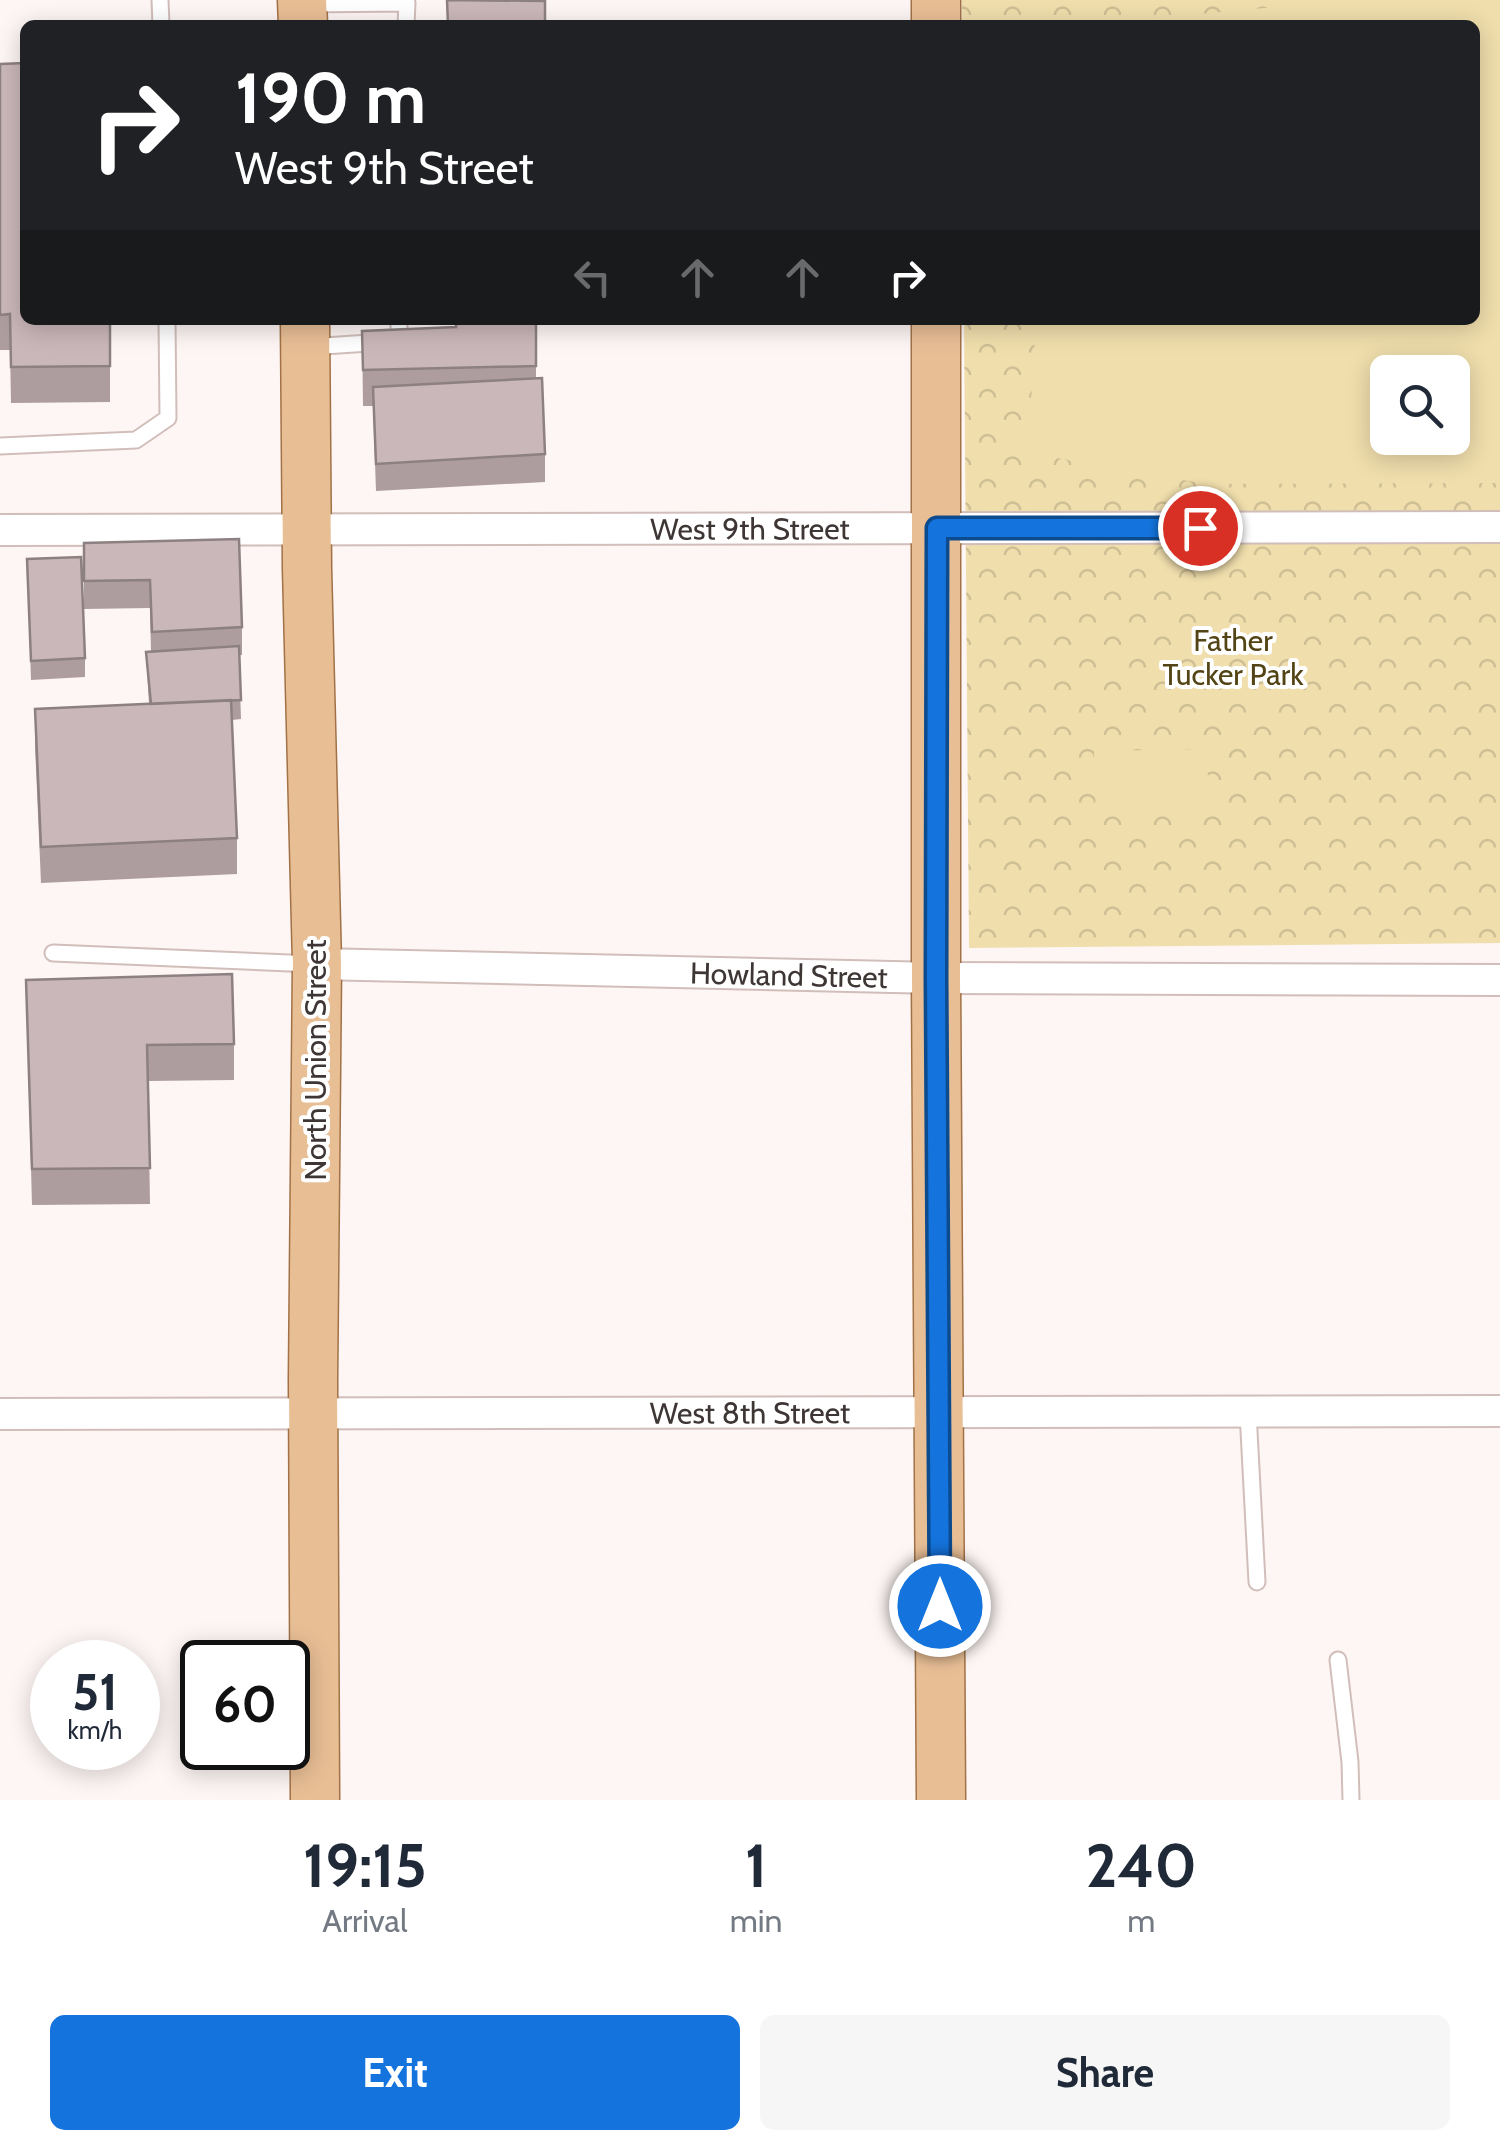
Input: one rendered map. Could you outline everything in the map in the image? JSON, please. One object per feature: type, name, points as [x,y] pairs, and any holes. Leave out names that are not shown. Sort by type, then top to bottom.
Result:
[{"type":"main road","points":[[936,325],[941,1800]]},
{"type":"main road","name":"North Union Street","points":[[305,334],[317,964],[313,1414],[316,1800]]},
{"type":"street","name":"West 9th Street","points":[[0,530],[1500,527]]},
{"type":"street","name":"Howland Street","points":[[317,964],[936,978],[1500,980]]},
{"type":"street","name":"West 8th Street","points":[[0,1414],[1500,1411]]},
{"type":"lane","points":[[302,10],[406,4],[406,20]]},
{"type":"lane","points":[[0,446],[136,440],[168,418],[166,325]]},
{"type":"lane","points":[[305,334],[399,341],[400,325]]},
{"type":"lane","points":[[52,953],[317,964]]},
{"type":"lane","points":[[1248,1412],[1257,1582]]},
{"type":"lane","points":[[1338,1660],[1351,1800]]},
{"type":"green space","name":"Father Tucker Park","points":[[962,0],[1500,0],[1500,943],[969,948],[964,325],[1480,325],[1480,20],[962,20]]},
{"type":"green space","points":[[1351,0],[1500,0],[1500,483],[1206,484],[1028,453],[1036,325],[1480,325],[1480,20],[1136,20]]},
{"type":"green space","points":[[1207,749],[1209,814],[1096,816],[1094,751]]},
{"type":"building","points":[[447,0],[545,1],[545,20],[448,20]]},
{"type":"building","points":[[20,63],[20,325],[110,325],[110,366],[11,367],[10,314],[0,315],[0,64]]},
{"type":"building","points":[[536,325],[536,366],[363,370],[362,331]]},
{"type":"building","points":[[542,378],[545,454],[376,464],[373,387]]},
{"type":"building","points":[[239,539],[242,627],[152,632],[150,580],[84,581],[84,543]]},
{"type":"building","points":[[81,557],[85,658],[31,661],[27,559]]},
{"type":"building","points":[[239,646],[241,700],[151,704],[146,652]]},
{"type":"building","points":[[231,700],[237,838],[41,847],[35,709]]},
{"type":"building","points":[[232,974],[234,1044],[147,1045],[150,1168],[32,1169],[26,980]]},
{"type":"route","points":[[940,1606],[937,528],[1200,528]]}]
